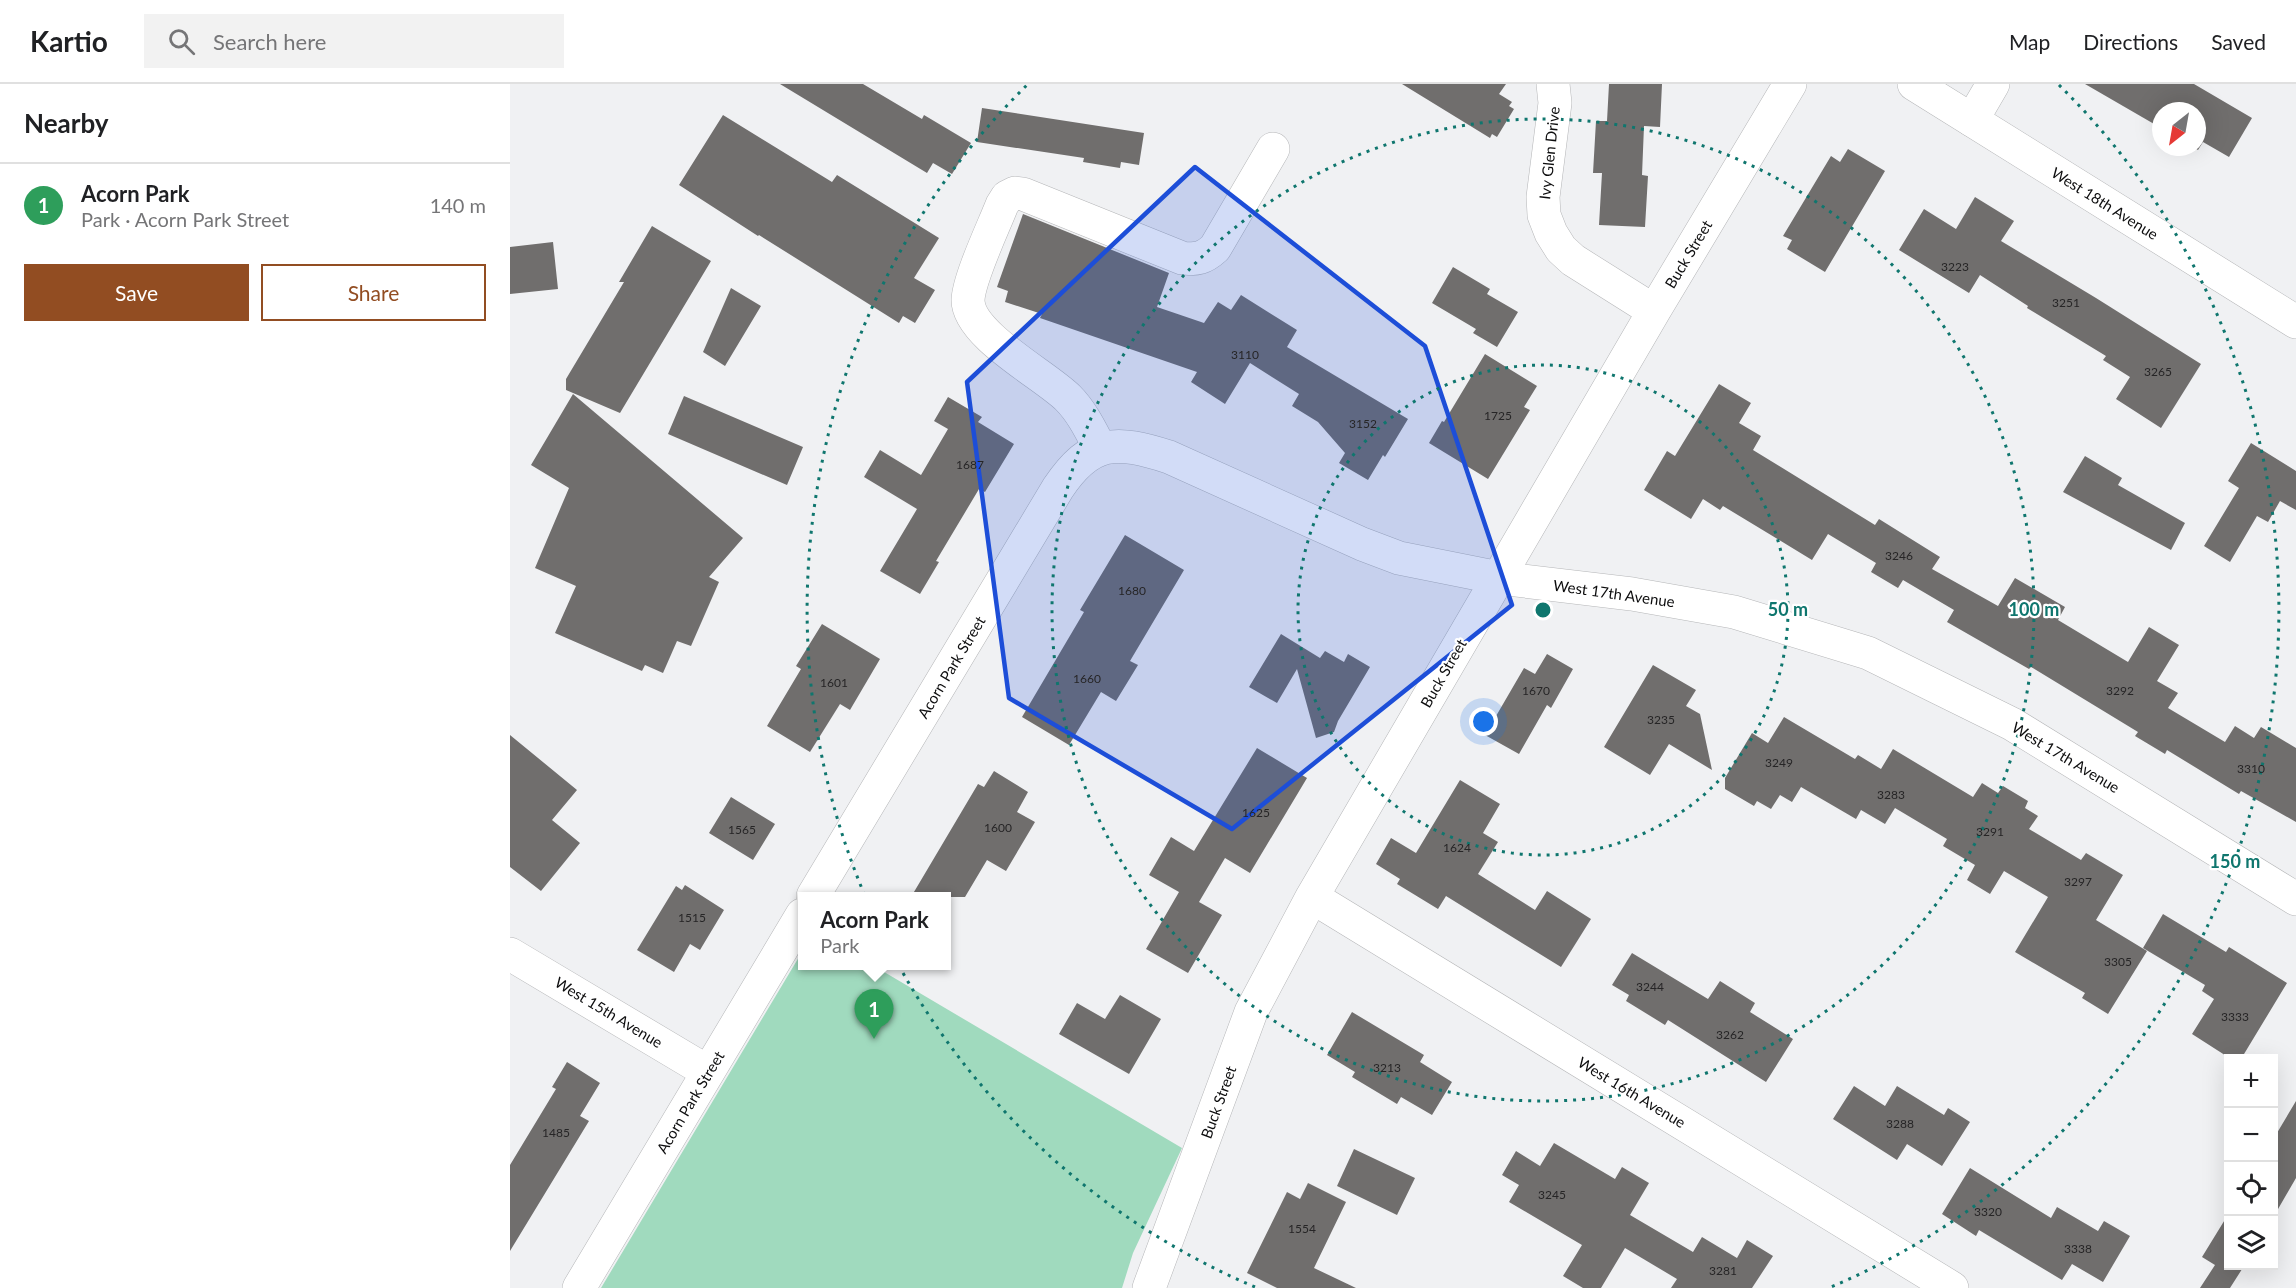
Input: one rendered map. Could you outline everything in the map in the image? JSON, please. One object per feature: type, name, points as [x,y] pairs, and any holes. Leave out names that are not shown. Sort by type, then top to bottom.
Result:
[{"type":"street","name":"Ivy Glen Drive","points":[[1553,84],[1555,103],[1543,197],[1544,214],[1551,233],[1561,249],[1573,260],[1654,311]]},
{"type":"street","name":"Buck Street","points":[[1149,1288],[1251,1012],[1312,897],[1654,311],[1790,84]]},
{"type":"street","name":"West 18th Avenue","points":[[1914,84],[2296,322]]},
{"type":"street","points":[[1972,120],[1993,84]]},
{"type":"street","points":[[1100,448],[1080,412],[1069,399],[984,331],[972,315],[968,302],[970,286],[1002,205],[1007,197],[1015,193],[1023,194],[1182,258],[1196,260],[1206,256],[1215,248],[1273,149]]},
{"type":"street","name":"West 17th Avenue","points":[[1100,448],[1120,446],[1144,449],[1169,457],[1362,544],[1399,558],[1499,578],[1632,594],[1734,612],[1868,653],[2012,724],[2296,899]]},
{"type":"street","name":"Acorn Park Street","points":[[816,892],[1058,488],[1082,458],[1100,448]]},
{"type":"street","name":"West 16th Avenue","points":[[1312,897],[1952,1288]]},
{"type":"street","name":"Acorn Park Street","points":[[579,1288],[798,922]]},
{"type":"street","name":"West 15th Avenue","points":[[510,954],[708,1072]]},
{"type":"highlighted area","points":[[1195,167],[1425,346],[1512,605],[1232,829],[1009,698],[967,382]]},
{"type":"green space","points":[[798,959],[798,970],[881,970],[1182,1148],[1133,1253],[1122,1288],[601,1288]]},
{"type":"building","points":[[780,84],[863,84],[922,119],[924,115],[971,143],[952,174],[933,163],[927,173]]},
{"type":"building","points":[[1402,84],[1506,84],[1499,94],[1512,102],[1509,106],[1514,109],[1497,137],[1492,134],[1490,138]]},
{"type":"building","points":[[1609,84],[1662,84],[1660,127],[1644,126],[1642,175],[1648,176],[1645,227],[1599,225],[1602,173],[1593,173],[1596,121],[1607,121]]},
{"type":"building","points":[[2085,84],[2194,84],[2252,118],[2229,157],[2206,144],[2206,102],[2152,102],[2152,123]]},
{"type":"building","points":[[982,108],[1144,133],[1139,165],[1121,162],[1120,168],[1083,162],[1084,158],[977,142]]},
{"type":"building","points":[[723,115],[832,182],[837,175],[939,238],[914,278],[935,290],[915,323],[903,316],[899,323],[679,185]]},
{"type":"building","points":[[1848,149],[1885,171],[1825,272],[1787,249],[1792,240],[1783,236],[1831,156],[1840,162]]},
{"type":"building","points":[[1975,197],[2014,221],[2001,241],[2201,364],[2161,428],[2116,399],[2130,377],[2103,360],[2106,356],[2027,308],[2028,306],[1980,275],[1969,293],[1899,250],[1924,209],[1956,229]]},
{"type":"building","points":[[1023,214],[1169,273],[1157,307],[1204,323],[1218,302],[1231,310],[1241,295],[1297,330],[1287,347],[1408,419],[1368,480],[1339,463],[1345,453],[1318,422],[1292,406],[1299,394],[1250,363],[1225,404],[1191,382],[1197,372],[1040,318],[1042,314],[1005,302],[1008,291],[997,287]]},
{"type":"building","points":[[652,226],[711,261],[620,413],[566,390],[566,379],[624,282],[619,282]]},
{"type":"building","points":[[553,242],[558,289],[510,294],[510,247]]},
{"type":"building","points":[[1453,267],[1490,289],[1487,294],[1518,312],[1497,347],[1473,333],[1476,329],[1432,303]]},
{"type":"building","points":[[731,288],[761,306],[725,366],[703,352]]},
{"type":"building","points":[[1485,354],[1537,386],[1524,407],[1530,410],[1488,479],[1429,443]]},
{"type":"building","points":[[1719,384],[1751,403],[1739,423],[1761,436],[1753,450],[1875,525],[1879,519],[1940,557],[1932,569],[1998,606],[2015,578],[2065,607],[2058,620],[2128,662],[2149,627],[2179,645],[2157,681],[2178,693],[2168,708],[2225,742],[2235,726],[2254,738],[2261,727],[2296,748],[2296,822],[2241,791],[2239,794],[2167,750],[2165,754],[2135,736],[2138,732],[2031,667],[2029,669],[1947,622],[1954,610],[1903,580],[1898,588],[1871,572],[1876,563],[1828,534],[1812,560],[1723,506],[1720,510],[1703,499],[1691,519],[1644,490],[1667,451],[1675,456]]},
{"type":"building","points":[[573,394],[743,538],[709,577],[719,582],[691,646],[677,641],[663,673],[645,665],[642,671],[555,633],[576,586],[535,568],[569,488],[531,465]]},
{"type":"building","points":[[684,396],[803,447],[787,485],[668,434]]},
{"type":"building","points":[[948,397],[982,417],[978,422],[1014,444],[985,492],[979,489],[936,561],[939,562],[920,594],[880,571],[917,509],[864,477],[880,450],[921,475],[948,429],[934,421]]},
{"type":"building","points":[[2251,443],[2296,471],[2296,510],[2280,501],[2268,522],[2257,516],[2230,562],[2204,546],[2239,488],[2228,481]]},
{"type":"building","points":[[2085,456],[2122,478],[2118,485],[2185,523],[2171,550],[2063,492]]},
{"type":"building","points":[[1125,535],[1184,570],[1130,661],[1138,665],[1116,701],[1101,692],[1069,745],[1022,717],[1084,612],[1080,610]]},
{"type":"building","points":[[822,624],[880,659],[850,710],[840,704],[810,752],[767,726],[801,669],[796,666]]},
{"type":"building","points":[[1281,634],[1320,658],[1325,651],[1344,662],[1348,654],[1370,667],[1338,721],[1334,732],[1316,738],[1297,669],[1277,703],[1249,687]]},
{"type":"building","points":[[1547,654],[1573,669],[1551,708],[1547,705],[1519,754],[1485,735],[1524,668],[1535,674]]},
{"type":"building","points":[[1653,665],[1696,690],[1686,706],[1700,714],[1712,770],[1669,744],[1650,775],[1604,747]]},
{"type":"building","points":[[1784,717],[1855,759],[1858,755],[1881,769],[1893,749],[1973,797],[1982,783],[1998,793],[2003,786],[2028,801],[2025,808],[2038,816],[2029,829],[2081,860],[2086,853],[2123,875],[2096,920],[2147,951],[2108,1014],[2082,998],[2085,993],[2015,952],[2048,897],[2004,871],[1990,894],[1967,880],[1975,865],[1943,846],[1947,839],[1895,808],[1885,824],[1861,810],[1856,819],[1801,787],[1792,802],[1780,795],[1771,809],[1757,801],[1754,806],[1725,789],[1725,778],[1752,733],[1768,743]]},
{"type":"building","points":[[510,735],[577,790],[552,820],[580,843],[541,891],[510,867]]},
{"type":"building","points":[[1257,748],[1307,778],[1250,873],[1225,858],[1199,902],[1222,915],[1188,973],[1146,949],[1179,892],[1149,875],[1171,837],[1194,851]]},
{"type":"building","points":[[994,771],[1028,792],[1017,812],[1035,822],[1006,871],[987,860],[965,897],[951,897],[951,892],[914,892],[978,784],[984,787]]},
{"type":"building","points":[[1460,780],[1500,804],[1483,833],[1498,842],[1478,874],[1535,910],[1547,891],[1591,919],[1561,967],[1446,896],[1438,909],[1397,884],[1400,879],[1376,864],[1391,838],[1416,853]]},
{"type":"building","points":[[731,797],[775,824],[753,860],[709,833]]},
{"type":"building","points":[[685,885],[724,910],[700,950],[690,944],[674,972],[637,950],[676,886],[682,890]]},
{"type":"building","points":[[2163,914],[2226,952],[2229,947],[2287,983],[2244,1054],[2224,1055],[2192,1034],[2214,999],[2202,991],[2205,985],[2143,948]]},
{"type":"building","points":[[1632,953],[1708,999],[1720,981],[1755,1003],[1750,1012],[1793,1039],[1766,1082],[1668,1020],[1665,1025],[1626,1001],[1629,995],[1612,985]]},
{"type":"building","points":[[1120,995],[1161,1019],[1129,1074],[1059,1034],[1077,1003],[1105,1019]]},
{"type":"building","points":[[1352,1012],[1424,1055],[1420,1062],[1452,1082],[1432,1115],[1401,1097],[1397,1104],[1352,1077],[1355,1072],[1327,1055]]},
{"type":"building","points":[[567,1062],[600,1083],[580,1116],[589,1121],[510,1251],[510,1165],[556,1089],[552,1087]]},
{"type":"building","points":[[1854,1086],[1885,1106],[1897,1086],[1944,1115],[1948,1108],[1970,1122],[1942,1166],[1907,1144],[1897,1160],[1833,1119]]},
{"type":"building","points":[[2296,1101],[2296,1178],[2278,1209],[2278,1162],[2278,1131]]},
{"type":"building","points":[[1554,1143],[1615,1179],[1622,1167],[1649,1183],[1630,1215],[1693,1252],[1702,1237],[1737,1258],[1747,1240],[1773,1256],[1752,1288],[1671,1288],[1677,1279],[1625,1248],[1601,1288],[1583,1288],[1563,1276],[1582,1245],[1509,1202],[1519,1185],[1502,1175],[1516,1151],[1540,1166]]},
{"type":"building","points":[[1354,1149],[1415,1178],[1397,1215],[1337,1186]]},
{"type":"building","points":[[1970,1168],[2051,1218],[2057,1207],[2098,1231],[2104,1221],[2130,1236],[2103,1282],[2072,1264],[2062,1280],[1979,1230],[1976,1236],[1942,1214]]},
{"type":"building","points":[[1308,1183],[1346,1202],[1314,1268],[1356,1288],[1277,1288],[1247,1273],[1287,1192],[1300,1199]]},
{"type":"building","points":[[2224,1221],[2224,1270],[2241,1270],[2230,1288],[2200,1288],[2215,1265],[2202,1257]]},
{"type":"place","name":"Acorn Park","points":[[874,1039]]}]
